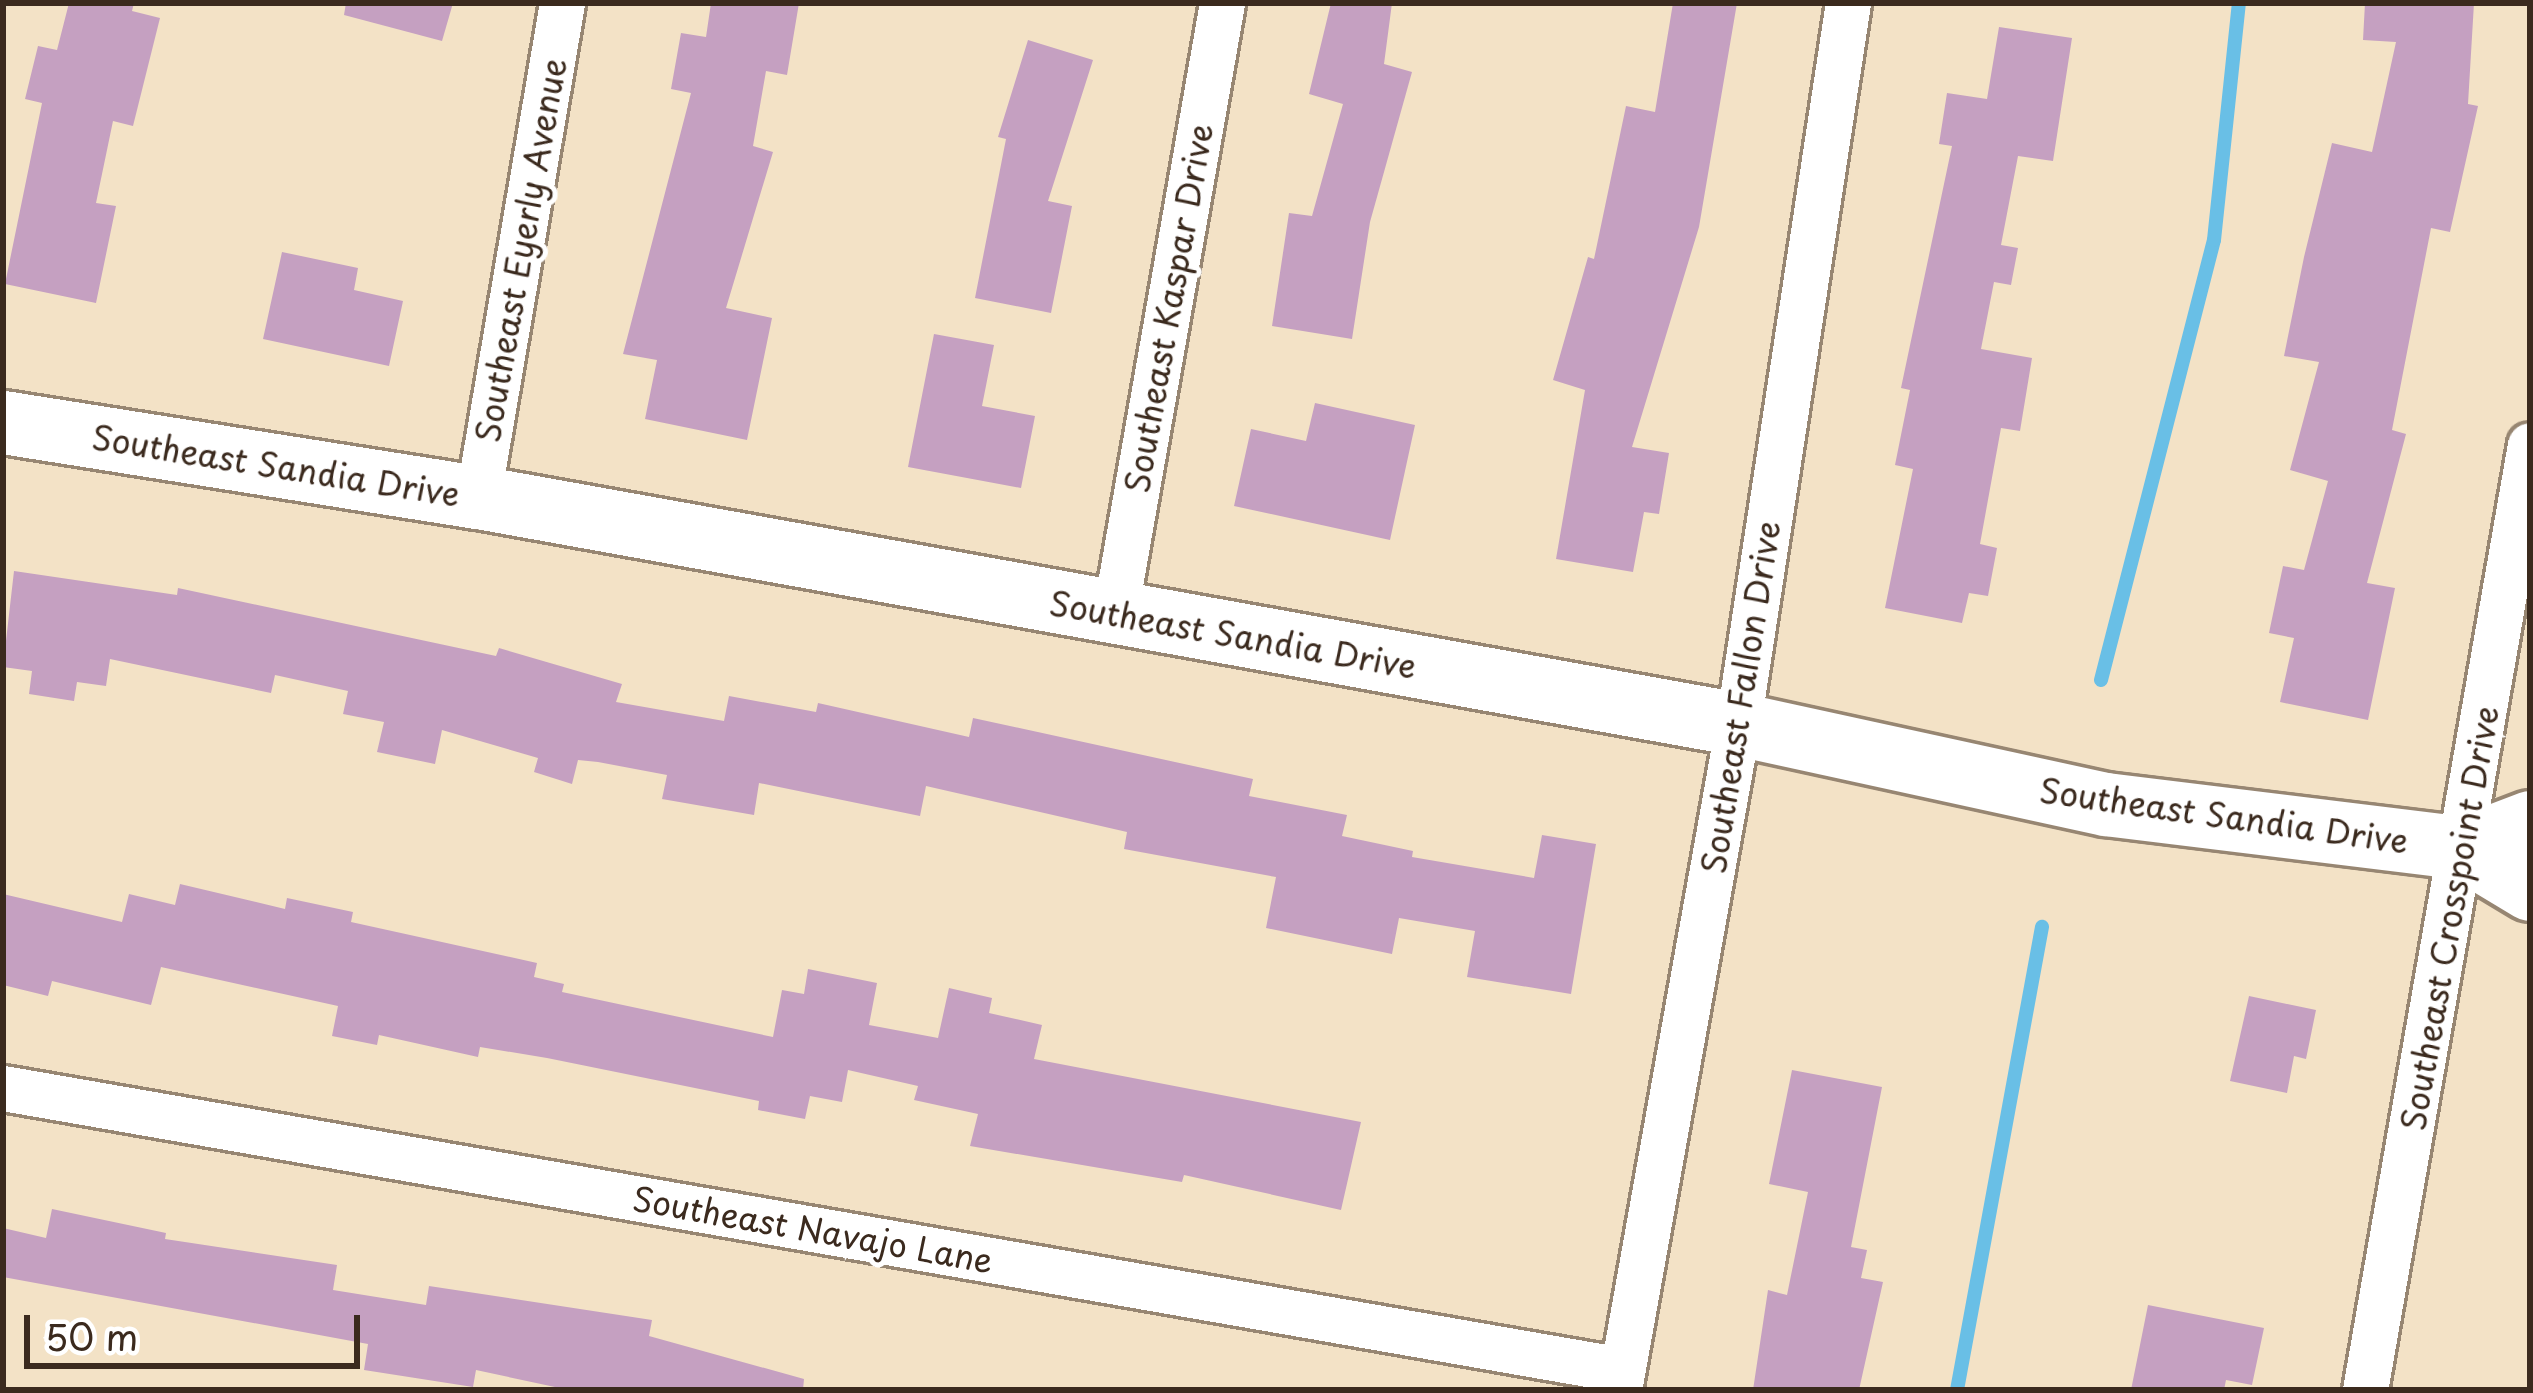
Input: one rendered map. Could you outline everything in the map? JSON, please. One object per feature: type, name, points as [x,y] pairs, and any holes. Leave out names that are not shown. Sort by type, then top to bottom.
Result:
[{"type":"street","name":"Southeast Eyerly Avenue","points":[[478,497],[562,3]]},
{"type":"street","name":"Southeast Kaspar Drive","points":[[1115,613],[1222,3]]},
{"type":"street","name":"Southeast Fallon Drive","points":[[1620,1380],[1738,724],[1849,3]]},
{"type":"street","name":"Southeast Sandia Drive","points":[[3,422],[478,497],[1738,724],[2106,804],[2462,848],[2530,889]]},
{"type":"street","name":"Southeast Crosspoint Drive","points":[[2365,1390],[2530,445]]},
{"type":"street","name":"Southeast Sandia Drive","points":[[2462,848],[2530,822]]},
{"type":"street","name":"Southeast Navajo Lane","points":[[3,1088],[1620,1380]]},
{"type":"building","points":[[69,3],[134,3],[132,11],[160,18],[133,126],[113,121],[96,203],[116,206],[96,303],[5,284],[42,103],[25,99],[38,46],[57,50]]},
{"type":"building","points":[[346,3],[453,3],[442,41],[344,15]]},
{"type":"building","points":[[711,3],[799,3],[787,75],[766,71],[753,146],[773,152],[726,308],[772,318],[747,440],[645,419],[657,360],[623,354],[691,93],[671,89],[681,33],[706,37]]},
{"type":"building","points":[[1331,3],[1392,3],[1384,64],[1412,72],[1370,222],[1352,339],[1272,326],[1289,213],[1312,216],[1343,104],[1309,94]]},
{"type":"building","points":[[1673,3],[1737,3],[1699,227],[1632,447],[1669,453],[1659,514],[1644,512],[1633,572],[1556,559],[1585,390],[1553,380],[1588,257],[1594,259],[1626,106],[1655,112]]},
{"type":"building","points":[[2365,3],[2474,3],[2468,104],[2478,106],[2450,232],[2431,228],[2392,430],[2406,434],[2367,583],[2395,588],[2368,720],[2280,702],[2294,638],[2269,633],[2283,566],[2304,570],[2328,481],[2290,470],[2319,362],[2284,356],[2304,257],[2332,143],[2372,152],[2396,42],[2363,40]]},
{"type":"building","points":[[1999,27],[2072,38],[2053,161],[2018,156],[2001,245],[2018,248],[2011,285],[1994,282],[1981,349],[2032,358],[2020,431],[2001,428],[1980,544],[1997,548],[1988,596],[1969,593],[1962,623],[1885,608],[1913,469],[1895,465],[1910,390],[1901,388],[1952,146],[1939,144],[1947,93],[1987,99]]},
{"type":"building","points":[[1028,40],[1093,60],[1048,201],[1072,206],[1051,313],[975,298],[1006,139],[998,137]]},
{"type":"building","points":[[282,252],[358,268],[354,290],[403,301],[389,366],[263,339]]},
{"type":"building","points":[[934,334],[994,345],[982,406],[1035,416],[1021,488],[908,467]]},
{"type":"building","points":[[1315,403],[1415,425],[1390,540],[1234,506],[1251,429],[1306,441]]},
{"type":"building","points":[[14,571],[177,595],[178,588],[496,656],[499,648],[622,684],[616,702],[724,721],[729,696],[816,712],[818,703],[969,737],[973,718],[1253,779],[1249,796],[1347,815],[1342,836],[1413,851],[1412,857],[1534,878],[1542,835],[1596,844],[1571,994],[1467,977],[1475,931],[1399,918],[1392,954],[1266,928],[1276,877],[1124,849],[1127,832],[926,786],[920,816],[759,783],[754,815],[662,799],[667,775],[598,762],[578,760],[572,784],[534,772],[538,758],[442,730],[435,764],[377,752],[384,722],[343,714],[348,691],[275,675],[271,693],[110,659],[106,686],[77,682],[74,701],[29,694],[32,671],[3,667]]},
{"type":"building","points":[[180,884],[285,909],[287,898],[353,912],[351,922],[537,963],[534,977],[564,984],[562,992],[773,1037],[782,990],[804,994],[808,969],[877,983],[869,1025],[938,1038],[949,988],[992,998],[989,1013],[1042,1025],[1034,1059],[1361,1122],[1341,1210],[1184,1175],[1182,1182],[970,1146],[978,1114],[914,1100],[918,1086],[848,1070],[842,1102],[810,1096],[805,1119],[758,1110],[759,1101],[547,1058],[480,1047],[478,1057],[379,1035],[377,1045],[332,1036],[338,1006],[161,967],[151,1005],[52,981],[48,996],[3,985],[3,894],[122,922],[129,894],[175,905]]},
{"type":"building","points":[[2249,996],[2316,1010],[2306,1059],[2294,1056],[2287,1093],[2230,1081]]},
{"type":"building","points":[[1792,1070],[1882,1087],[1851,1247],[1867,1250],[1861,1278],[1883,1282],[1859,1390],[1753,1390],[1768,1290],[1787,1295],[1808,1192],[1769,1184]]},
{"type":"building","points":[[52,1209],[166,1233],[165,1239],[337,1265],[333,1290],[426,1305],[429,1286],[652,1320],[649,1336],[804,1379],[803,1390],[569,1390],[476,1370],[473,1387],[364,1370],[368,1344],[3,1277],[3,1228],[46,1238]]},
{"type":"building","points":[[2148,1305],[2264,1328],[2252,1385],[2226,1380],[2224,1390],[2131,1390]]},
{"type":"waterway","points":[[2101,680],[2214,240],[2239,3]]},
{"type":"waterway","points":[[1957,1390],[2042,927]]}]
